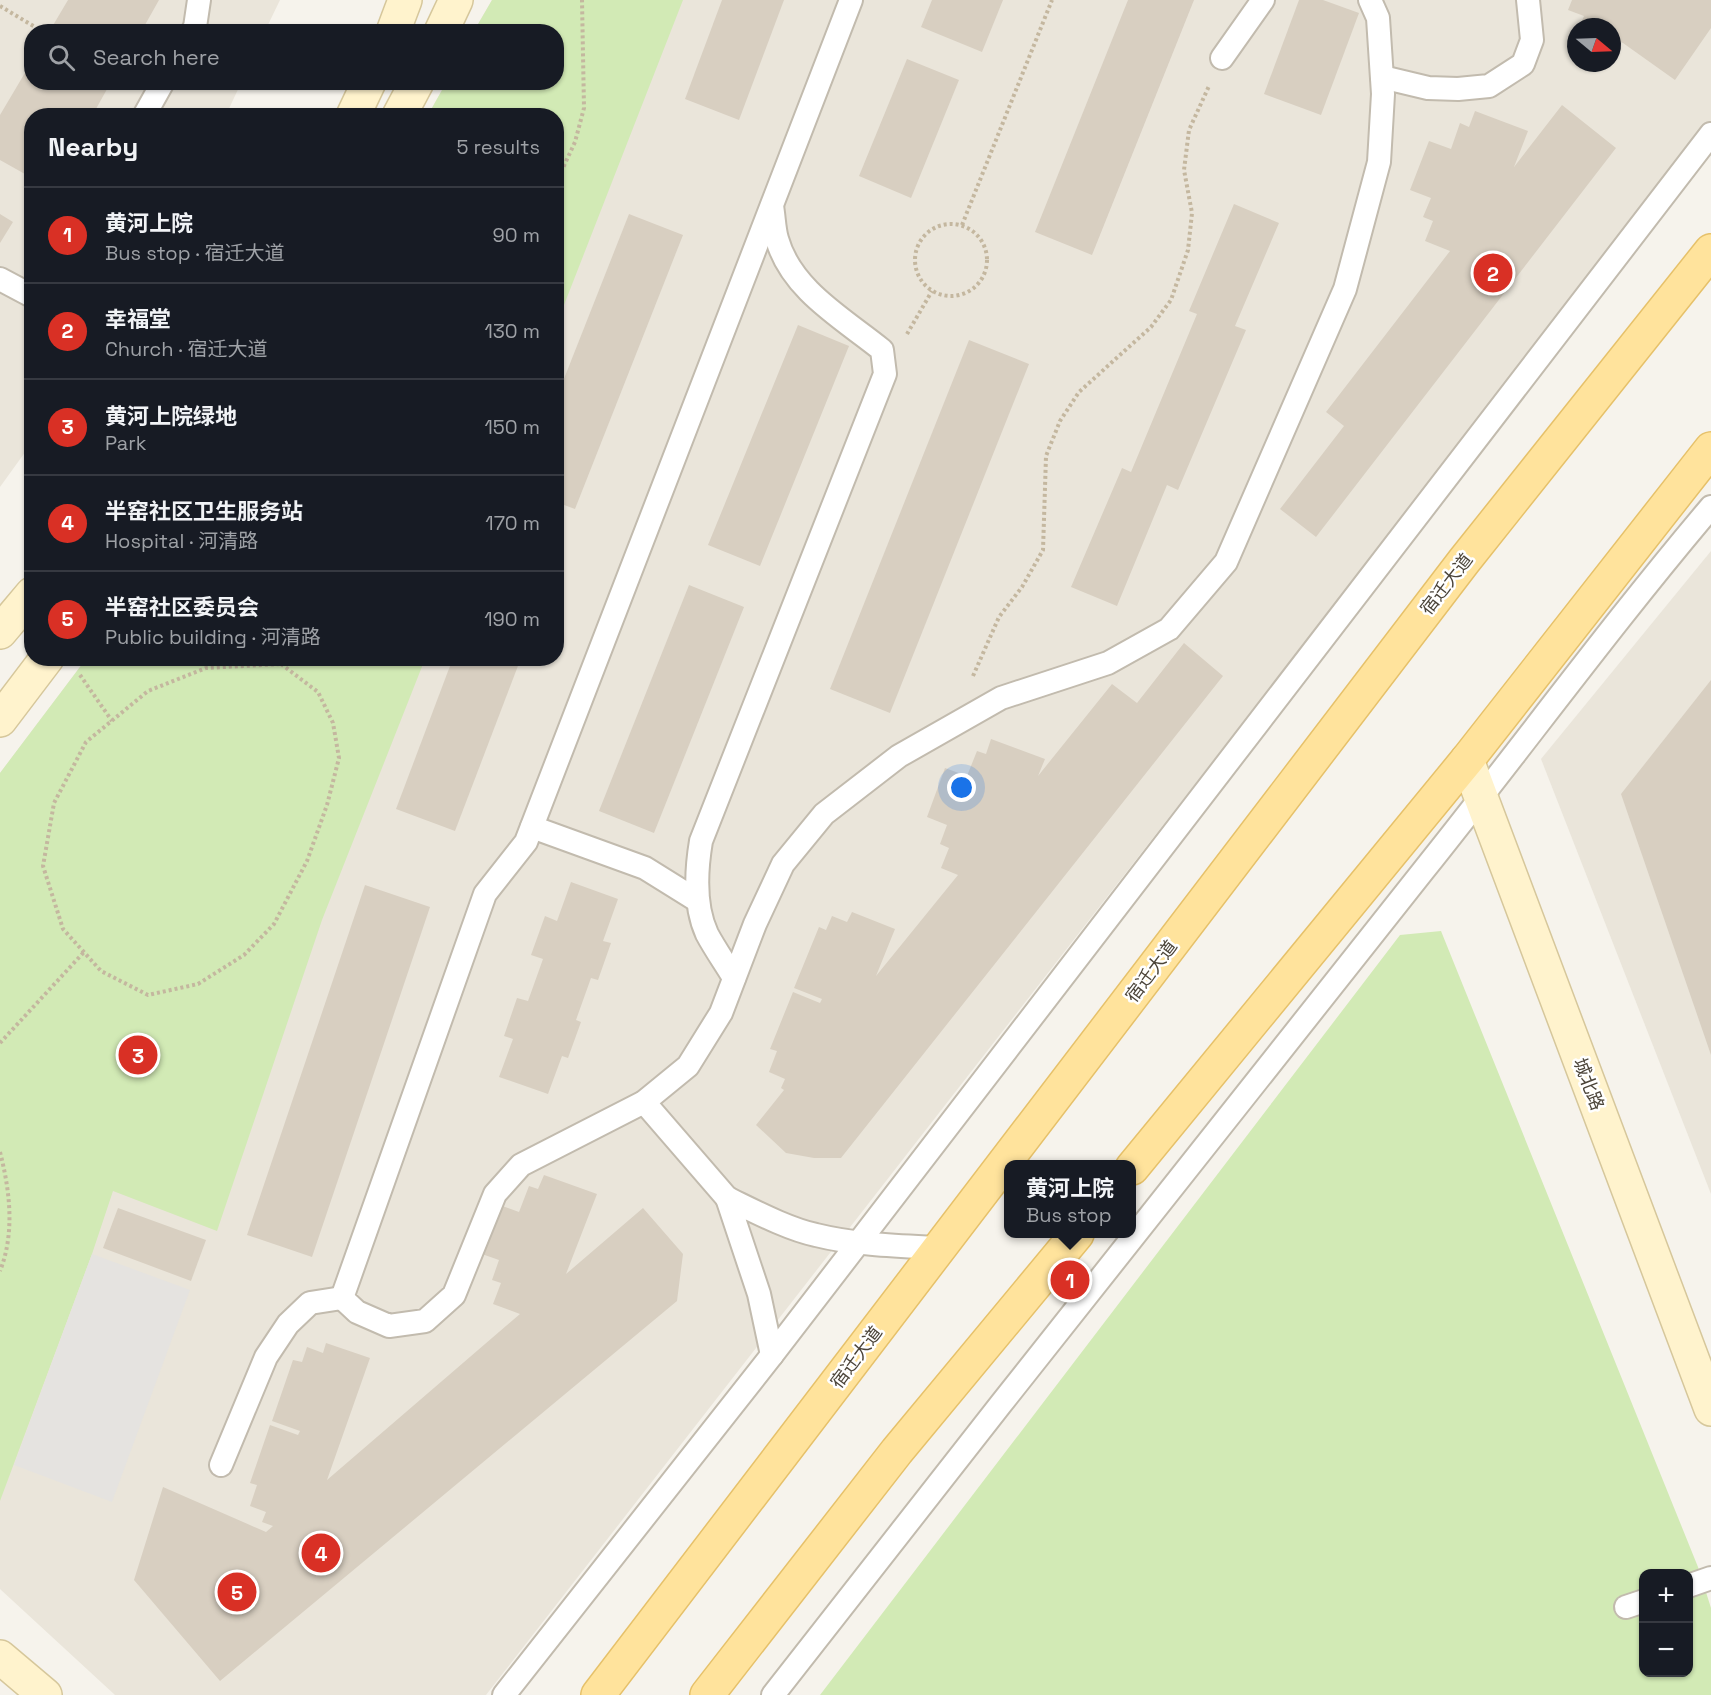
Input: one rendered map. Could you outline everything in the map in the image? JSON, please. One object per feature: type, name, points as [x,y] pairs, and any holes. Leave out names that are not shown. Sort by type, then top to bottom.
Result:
[{"type":"main road","name":"宿迁大道","points":[[1007,1160],[1457,571],[1711,251]]},
{"type":"main road","points":[[1136,1161],[1467,759],[1711,449]]},
{"type":"main road","name":"宿迁大道","points":[[598,1695],[1004,1164]]},
{"type":"main road","points":[[707,1695],[897,1451],[1073,1238]]},
{"type":"street","points":[[396,24],[405,0]]},
{"type":"street","points":[[445,24],[456,0]]},
{"type":"street","points":[[357,108],[365,90]]},
{"type":"street","points":[[403,108],[413,90]]},
{"type":"street","points":[[0,632],[24,604]]},
{"type":"street","points":[[0,720],[58,666]]},
{"type":"street","name":"城北路","points":[[1467,759],[1711,1409]]},
{"type":"street","points":[[0,1657],[45,1695]]},
{"type":"lane","points":[[195,24],[199,0]]},
{"type":"lane","points":[[342,1299],[485,894],[526,842],[851,0]]},
{"type":"lane","points":[[1222,58],[1263,0]]},
{"type":"lane","points":[[220,1465],[266,1357],[288,1324],[310,1302],[342,1299],[357,1312],[389,1326],[424,1321],[454,1295],[495,1194],[521,1165],[644,1102],[688,1066],[721,1013],[755,924],[783,864],[824,814],[899,756],[1001,698],[1108,663],[1169,629],[1226,562],[1345,289],[1379,162],[1383,94],[1378,18],[1370,0]]},
{"type":"lane","points":[[1382,77],[1428,88],[1458,89],[1489,86],[1523,64],[1532,40],[1528,0]]},
{"type":"lane","points":[[148,108],[159,90]]},
{"type":"lane","points":[[504,1695],[772,1355],[1711,134]]},
{"type":"lane","points":[[734,978],[706,932],[699,901],[696,868],[700,842],[885,374],[882,350],[825,306],[799,281],[787,262],[777,239],[772,205]]},
{"type":"lane","points":[[0,279],[24,292]]},
{"type":"lane","points":[[1136,1232],[1481,798],[1657,571],[1711,507]]},
{"type":"lane","points":[[532,827],[645,868],[699,901]]},
{"type":"lane","points":[[644,1102],[727,1198],[759,1294],[772,1355]]},
{"type":"lane","points":[[727,1198],[762,1215],[815,1235],[883,1245],[940,1248]]},
{"type":"lane","points":[[773,1695],[1132,1238]]},
{"type":"lane","points":[[1693,1585],[1711,1578]]},
{"type":"path","points":[[564,165],[575,141],[584,108],[582,0]]},
{"type":"path","points":[[962,225],[1052,0]]},
{"type":"path","points":[[0,6],[29,24]]},
{"type":"path","points":[[970,715],[972,679],[981,656],[999,617],[1023,587],[1042,550],[1046,456],[1060,421],[1079,392],[1151,327],[1171,300],[1188,250],[1192,213],[1184,170],[1189,130],[1222,58]]},
{"type":"path","points":[[962,225],[973,231],[981,240],[987,251],[988,263],[984,275],[972,289],[956,297],[943,296],[932,291],[917,273],[916,250],[929,231],[939,226],[962,225]]},
{"type":"path","points":[[64,666],[112,721]]},
{"type":"path","points":[[244,666],[206,668],[148,691],[86,742],[54,803],[43,866],[63,929],[101,971],[148,995],[198,984],[244,955],[274,924],[307,861],[327,805],[339,758],[333,723],[318,692],[284,666]]},
{"type":"path","points":[[0,1043],[84,952]]},
{"type":"path","points":[[0,1152],[10,1226],[6,1255],[0,1271]]},
{"type":"shaded area","points":[[0,0],[280,0],[268,24],[24,24],[24,90],[238,90],[229,108],[24,108],[24,454],[0,487]]},
{"type":"shaded area","points":[[492,0],[1711,0],[1711,121],[486,1695],[115,1695],[0,1589],[0,773],[81,666],[564,666],[564,108],[432,108],[442,90],[564,90],[564,24],[478,24]]},
{"type":"shaded area","points":[[1711,551],[1711,1194],[1541,759]]},
{"type":"shaded area","points":[[92,1254],[190,1290],[112,1502],[14,1465]]},
{"type":"green space","points":[[492,0],[683,0],[564,305],[564,108],[432,108],[442,90],[564,90],[564,24],[478,24]]},
{"type":"green space","points":[[81,666],[422,666],[322,920],[217,1231],[113,1191],[92,1254],[0,1501],[0,773]]},
{"type":"green space","points":[[1441,931],[1698,1567],[1711,1608],[1711,1695],[820,1695],[1400,935]]},
{"type":"building","points":[[68,0],[159,0],[146,24],[54,24]]},
{"type":"building","points":[[722,0],[784,0],[739,120],[685,99]]},
{"type":"building","points":[[932,0],[1003,0],[982,52],[921,27]]},
{"type":"building","points":[[1128,0],[1194,0],[1092,255],[1035,232]]},
{"type":"building","points":[[1299,0],[1323,0],[1359,13],[1321,115],[1264,94]]},
{"type":"building","points":[[1572,0],[1711,0],[1711,28],[1675,80],[1621,42],[1621,18],[1583,18],[1584,16],[1568,10]]},
{"type":"building","points":[[907,59],[959,80],[911,198],[859,176]]},
{"type":"building","points":[[24,74],[24,90],[107,90],[96,108],[24,108],[24,174],[0,160],[0,115]]},
{"type":"building","points":[[1562,105],[1616,148],[1316,537],[1280,509],[1344,426],[1326,412],[1450,251],[1425,241],[1433,221],[1423,217],[1431,198],[1410,190],[1429,141],[1451,149],[1460,123],[1469,127],[1475,111],[1528,131],[1514,167]]},
{"type":"building","points":[[1234,204],[1279,223],[1235,326],[1246,330],[1178,490],[1167,485],[1117,606],[1071,587],[1122,468],[1131,472],[1197,314],[1189,311]]},
{"type":"building","points":[[0,214],[13,222],[0,243]]},
{"type":"building","points":[[629,214],[683,235],[575,509],[564,505],[564,379]]},
{"type":"building","points":[[798,325],[849,346],[760,566],[708,545]]},
{"type":"building","points":[[969,340],[1029,364],[890,713],[830,689]]},
{"type":"building","points":[[689,585],[744,607],[654,833],[599,811]]},
{"type":"building","points":[[1184,643],[1223,676],[841,1158],[814,1158],[786,1153],[756,1125],[784,1090],[781,1088],[785,1079],[769,1072],[777,1051],[770,1049],[793,992],[820,1003],[822,999],[794,988],[819,927],[826,930],[832,916],[847,922],[852,912],[895,929],[876,976],[958,875],[941,868],[949,848],[940,844],[947,825],[927,817],[945,768],[967,776],[977,751],[986,754],[991,739],[1045,759],[1038,776],[1112,684],[1137,703]]},
{"type":"building","points":[[450,666],[518,666],[455,831],[396,809]]},
{"type":"building","points":[[1711,680],[1711,1055],[1621,794]]},
{"type":"building","points":[[571,882],[618,899],[603,941],[611,943],[598,980],[591,978],[576,1020],[581,1022],[568,1058],[562,1056],[548,1094],[499,1077],[513,1039],[504,1036],[517,998],[528,1001],[543,959],[531,955],[545,916],[557,921]]},
{"type":"building","points":[[365,885],[430,907],[312,1257],[247,1235]]},
{"type":"building","points":[[544,1175],[597,1194],[566,1274],[643,1208],[683,1254],[677,1301],[220,1681],[134,1580],[163,1487],[266,1532],[273,1526],[262,1522],[266,1512],[250,1506],[257,1485],[250,1483],[270,1425],[298,1435],[300,1431],[272,1421],[293,1360],[302,1362],[307,1347],[323,1353],[326,1343],[370,1358],[327,1480],[520,1314],[493,1304],[501,1283],[492,1280],[499,1260],[479,1253],[497,1204],[519,1212],[529,1186],[538,1189]]},
{"type":"building","points":[[118,1208],[206,1240],[191,1281],[103,1248]]},
{"type":"place","name":"幸福堂","points":[[1493,273]]},
{"type":"place","name":"黄河上院绿地","points":[[138,1055]]},
{"type":"place","name":"黄河上院","points":[[1070,1280]]},
{"type":"place","name":"半窑社区卫生服务站","points":[[321,1553]]},
{"type":"place","name":"半窑社区委员会","points":[[237,1592]]}]
